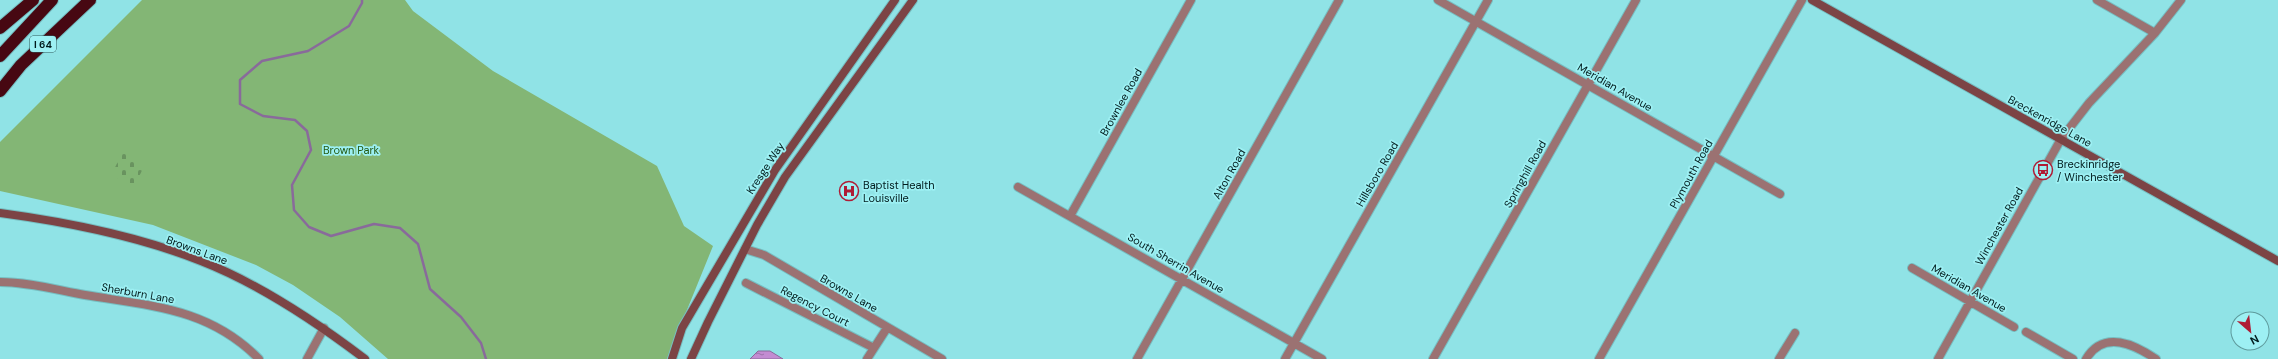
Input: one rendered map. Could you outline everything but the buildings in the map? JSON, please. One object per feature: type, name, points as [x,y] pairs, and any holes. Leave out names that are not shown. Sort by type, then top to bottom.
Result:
[{"type":"highway","points":[[0,28],[33,0]]},
{"type":"highway","name":"I 64","points":[[0,56],[52,0]]},
{"type":"highway","name":"I 64","points":[[0,91],[21,65],[90,0]]},
{"type":"street","name":"Kresge Way","points":[[672,359],[682,328],[775,170],[895,0]]},
{"type":"street","name":"Kresge Way","points":[[691,359],[745,249],[785,177],[913,0]]},
{"type":"street","name":"Brownlee Road","points":[[1070,216],[1191,0]]},
{"type":"street","name":"Alton Road","points":[[1137,359],[1340,0]]},
{"type":"street","name":"Meridian Avenue","points":[[1438,0],[1780,194]]},
{"type":"street","name":"Hillsboro Road","points":[[1285,359],[1488,0]]},
{"type":"street","name":"Springhill Road","points":[[1434,359],[1636,0]]},
{"type":"street","name":"Plymouth Road","points":[[1599,359],[1802,0]]},
{"type":"street","name":"Breckenridge Lane","points":[[1812,0],[2278,262]]},
{"type":"street","points":[[2097,0],[2155,34]]},
{"type":"street","name":"Winchester Road","points":[[1938,359],[2061,139],[2089,103],[2155,34],[2181,0]]},
{"type":"street","name":"South Sherrin Avenue","points":[[1018,187],[1322,359]]},
{"type":"street","name":"Browns Lane","points":[[0,213],[40,218],[125,238],[201,261],[247,282],[324,328],[365,359]]},
{"type":"street","name":"Browns Lane","points":[[745,249],[764,255],[942,359]]},
{"type":"street","name":"Meridian Avenue","points":[[1912,268],[2014,327]]},
{"type":"street","name":"Sherburn Lane","points":[[0,282],[35,286],[180,312],[224,330],[246,347],[258,359]]},
{"type":"street","name":"Regency Court","points":[[746,283],[874,348]]},
{"type":"street","points":[[307,359],[324,328]]},
{"type":"street","points":[[869,359],[887,328]]},
{"type":"street","points":[[2026,332],[2073,359]]},
{"type":"street","points":[[1780,359],[1795,333]]},
{"type":"street","points":[[2086,359],[2101,345],[2114,342],[2130,344],[2156,359]]},
{"type":"green space","name":"Brown Park","points":[[142,0],[405,0],[413,11],[493,71],[657,166],[684,226],[713,246],[667,359],[388,359],[340,317],[293,285],[256,265],[153,225],[0,191],[0,142]]},
{"type":"green space","points":[[123,152],[146,163],[134,186],[111,175]]},
{"type":"water","points":[[758,351],[770,351],[783,359],[750,359]]},
{"type":"waterway","points":[[362,0],[362,3],[349,26],[308,51],[262,61],[240,80],[240,104],[263,116],[295,120],[307,131],[311,150],[292,185],[294,210],[309,227],[331,236],[374,224],[400,228],[418,244],[430,289],[461,317],[481,343],[486,359]]},
{"type":"place","name":"Breckinridge / Winchester","points":[[2043,170]]},
{"type":"place","name":"Baptist Health Louisville","points":[[849,191]]}]
